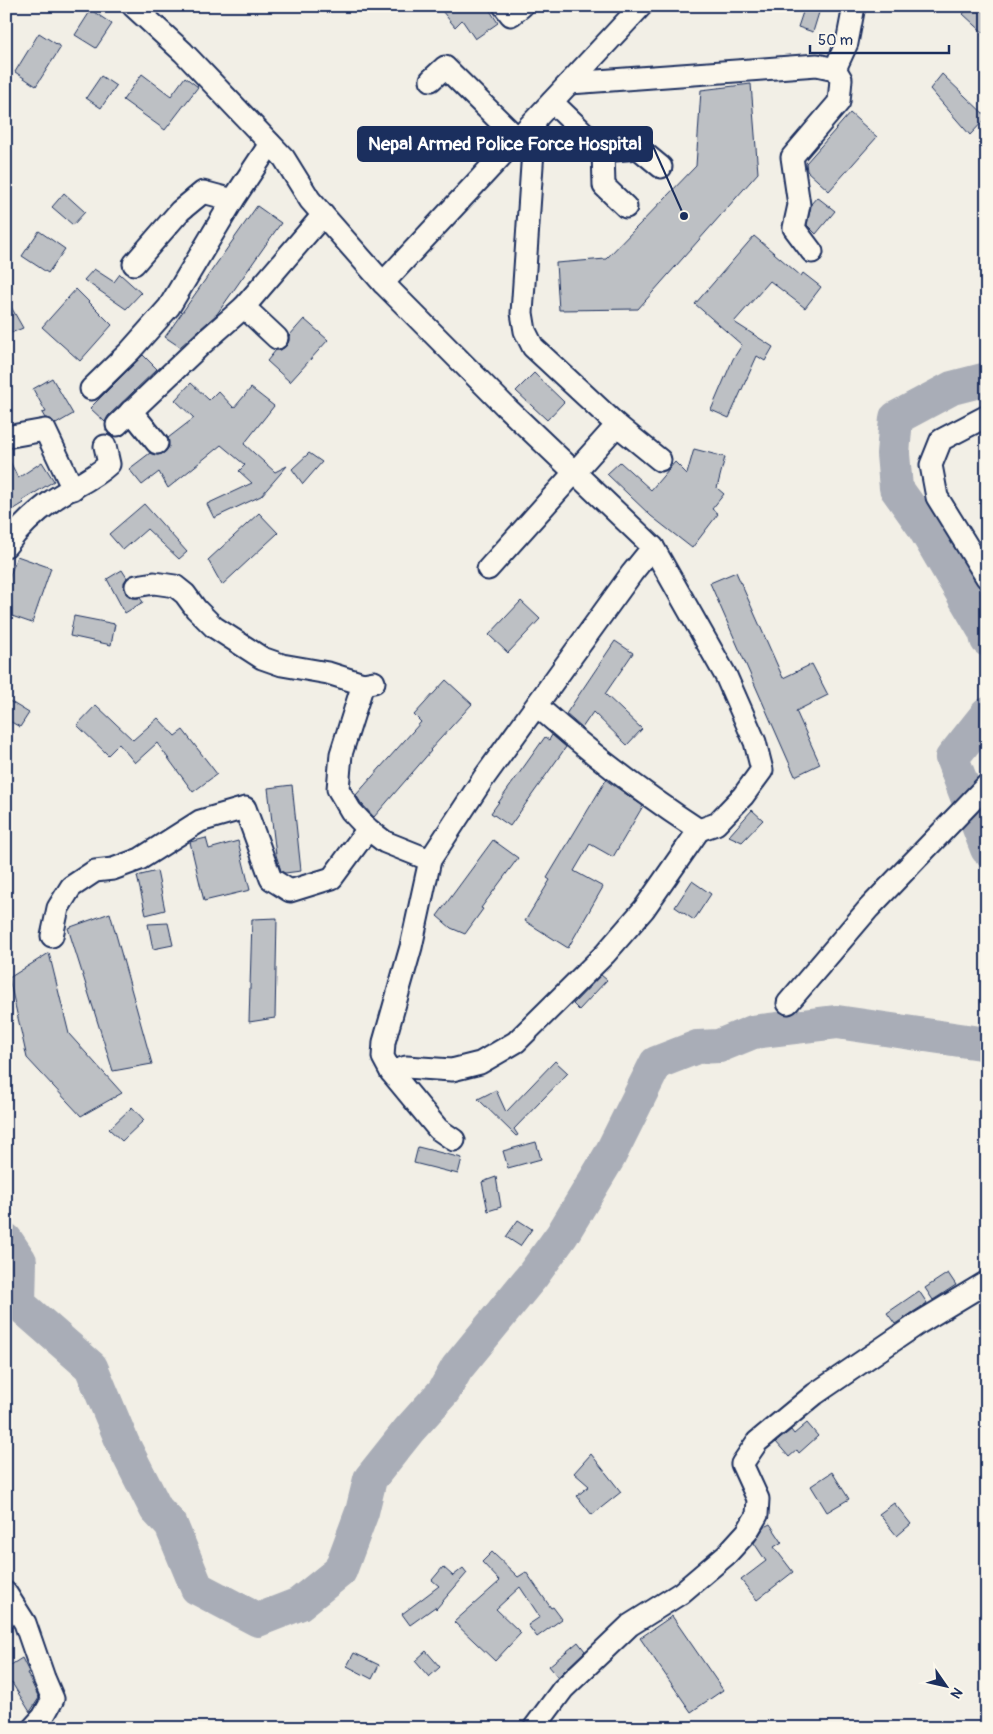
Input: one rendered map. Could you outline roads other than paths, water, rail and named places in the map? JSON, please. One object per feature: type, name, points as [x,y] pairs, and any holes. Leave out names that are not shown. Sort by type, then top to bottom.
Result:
[{"type":"street","points":[[133,6],[183,52],[284,158],[310,200],[383,283],[506,407],[653,547],[726,676],[755,742],[762,770],[743,796],[716,824],[699,830],[644,909],[605,954],[516,1042],[480,1063],[452,1070],[406,1066],[390,1072]]},
{"type":"street","points":[[504,6],[511,15],[522,6]]},
{"type":"street","points":[[383,283],[641,6]]},
{"type":"street","points":[[835,69],[847,43],[854,6]]},
{"type":"street","points":[[570,83],[817,65],[835,69],[841,79],[839,102],[792,157],[799,205],[794,228],[812,252]]},
{"type":"street","points":[[431,80],[446,67],[518,139]]},
{"type":"street","points":[[552,102],[603,152],[604,186],[626,207]]},
{"type":"street","points":[[535,121],[522,313],[525,331],[532,346],[618,425],[660,460]]},
{"type":"street","points":[[91,390],[130,351],[169,307],[233,200],[270,144]]},
{"type":"street","points":[[603,152],[638,148],[661,167]]},
{"type":"street","points":[[134,264],[180,211],[202,192],[233,200]]},
{"type":"street","points":[[156,444],[124,418],[244,306],[323,215]]},
{"type":"street","points":[[244,306],[277,338]]},
{"type":"street","points":[[987,416],[941,440],[931,465],[937,497],[987,578]]},
{"type":"street","points":[[488,569],[577,473],[618,425]]},
{"type":"street","points":[[6,437],[45,430],[73,488]]},
{"type":"street","points":[[6,546],[18,529],[54,499],[97,476],[109,464],[105,446]]},
{"type":"street","points":[[454,1140],[438,1129],[390,1072],[383,1057],[384,1042],[411,947],[430,860],[483,780],[632,573],[653,547]]},
{"type":"street","points":[[136,586],[154,583],[175,586],[185,594],[196,609],[214,627],[262,658],[282,665],[328,673],[368,683],[342,754],[338,789],[350,811],[368,829],[385,842],[430,860]]},
{"type":"street","points":[[537,706],[580,744],[667,809],[699,830]]},
{"type":"street","points":[[788,1003],[869,908],[986,787]]},
{"type":"street","points":[[52,936],[58,908],[71,887],[95,871],[112,869],[140,859],[200,821],[245,808],[271,879],[290,891],[332,878],[368,829]]},
{"type":"street","points":[[534,1728],[563,1689],[630,1625],[682,1593],[727,1554],[747,1532],[757,1515],[758,1499],[742,1464],[757,1442],[816,1394],[919,1323],[987,1282]]},
{"type":"street","points":[[6,1593],[25,1623],[53,1699],[43,1717],[33,1728]]},
{"type":"waterway","points":[[987,379],[952,388],[896,418],[893,454],[896,488],[921,523],[985,632],[987,640]]},
{"type":"waterway","points":[[987,714],[952,758],[987,849]]},
{"type":"waterway","points":[[6,1240],[20,1261],[19,1304],[91,1367],[123,1444],[156,1509],[171,1525],[197,1588],[258,1620],[299,1604],[340,1571],[362,1512],[370,1479],[409,1430],[444,1391],[457,1368],[533,1275],[562,1235],[609,1157],[656,1063],[697,1047],[719,1046],[753,1032],[837,1022],[987,1044]]},
{"type":"place","name":"Nepal Armed Police Force Hospital","points":[[684,216]]}]
